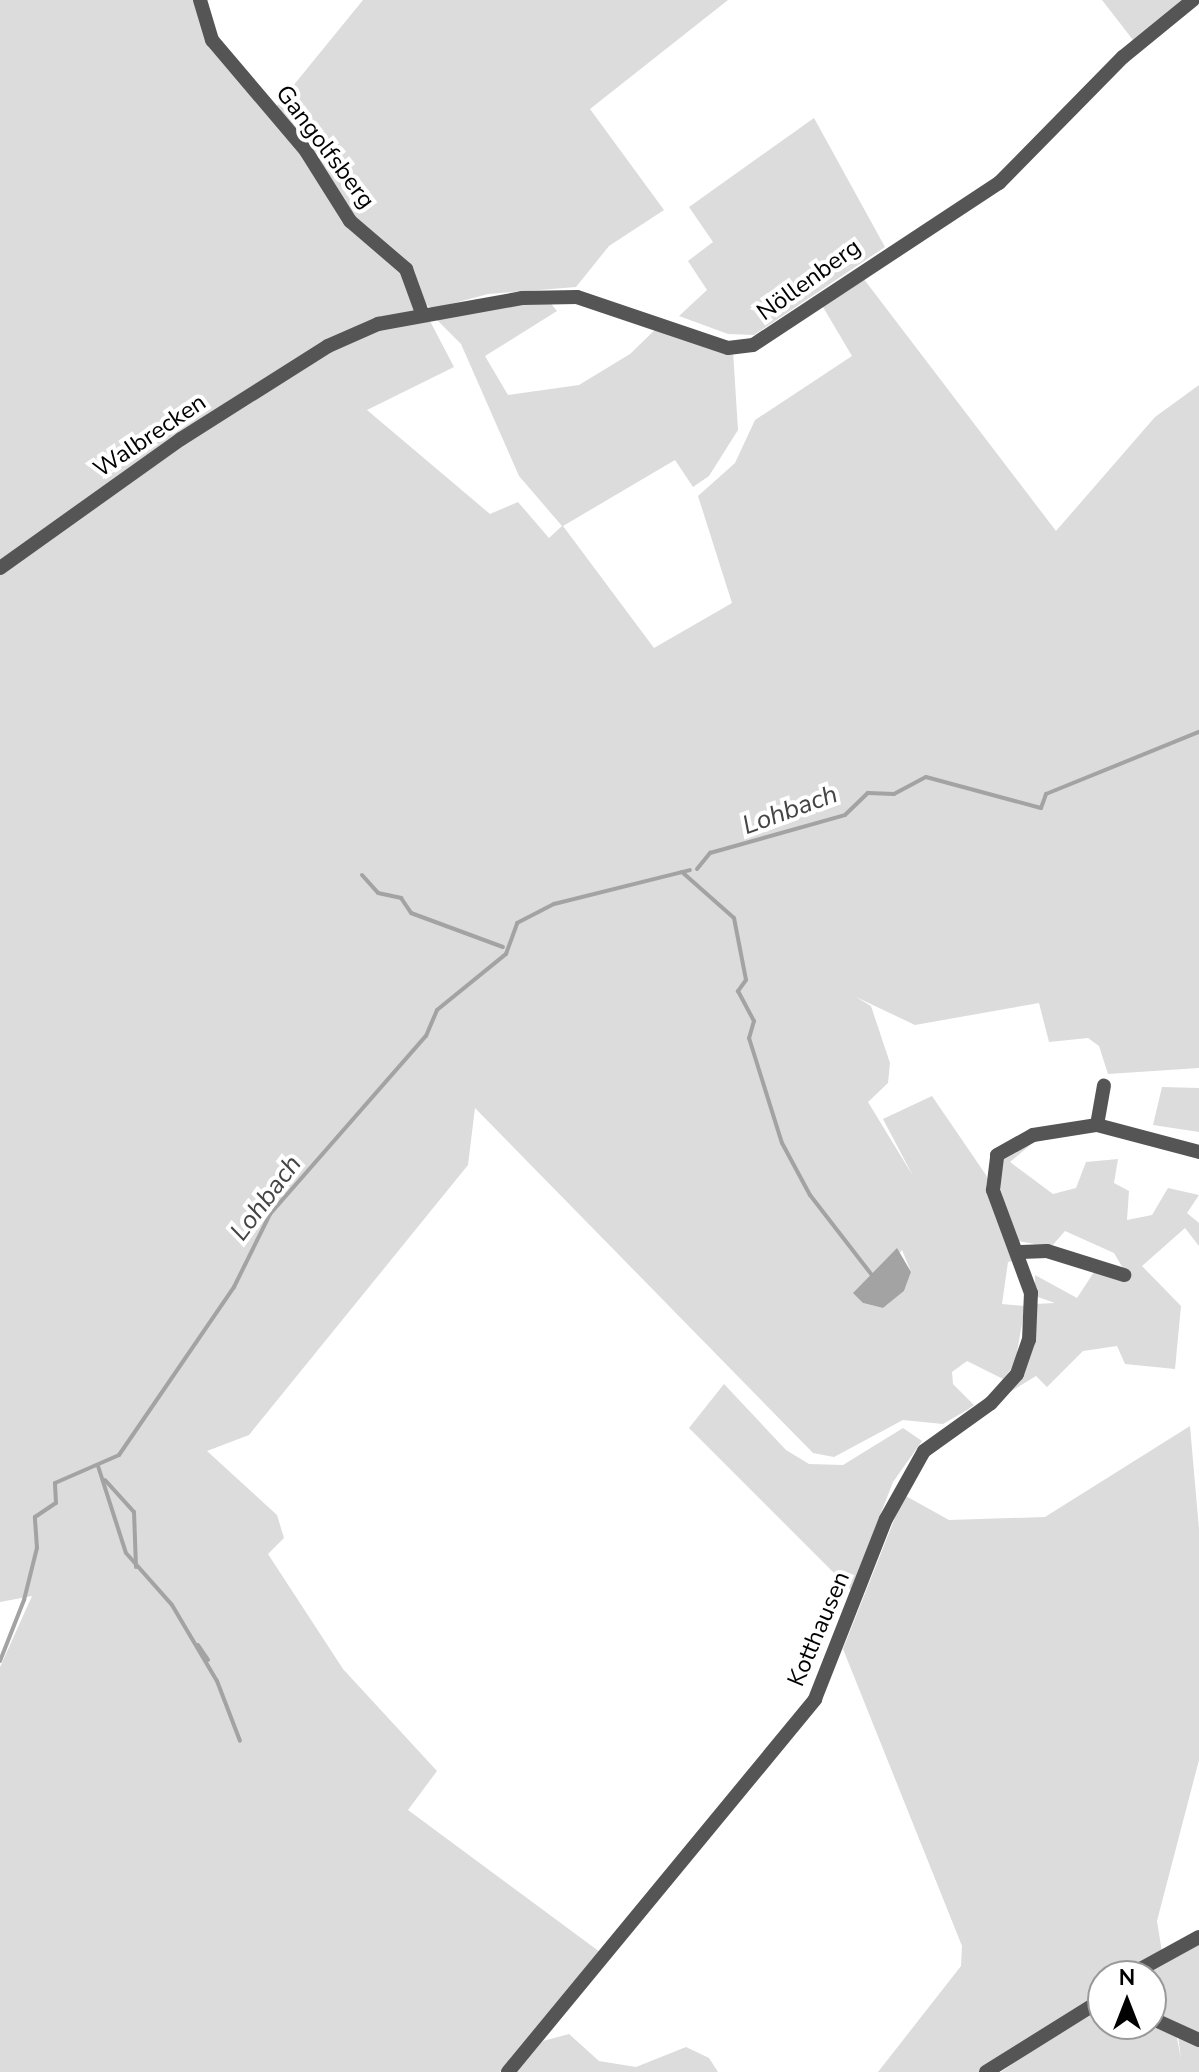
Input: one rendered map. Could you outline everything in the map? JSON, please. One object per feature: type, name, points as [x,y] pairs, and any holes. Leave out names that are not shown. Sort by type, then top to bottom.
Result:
[{"type":"street","name":"Gangolfsberg","points":[[200,0],[212,40],[306,151],[350,221],[406,269],[422,313]]},
{"type":"street","name":"Nöllenberg","points":[[328,346],[422,313],[577,297],[728,348],[753,345],[999,183],[1123,57],[1193,0]]},
{"type":"street","name":"Walbrecken","points":[[0,568],[328,346]]},
{"type":"street","points":[[1097,1125],[1104,1086]]},
{"type":"street","name":"Kotthausen","points":[[508,2072],[815,1699],[912,1467],[948,1428],[991,1403],[1021,1365],[1032,1314],[1021,1252],[993,1190],[994,1160],[1024,1138],[1097,1125],[1199,1152]]},
{"type":"street","points":[[1021,1252],[1047,1251],[1124,1275]]},
{"type":"street","points":[[1157,1960],[1199,1937]]},
{"type":"street","points":[[986,2072],[1087,2009]]},
{"type":"street","points":[[1167,2025],[1199,2040]]},
{"type":"shaded area","points":[[0,0],[206,0],[216,38],[275,108],[363,0],[728,0],[590,109],[664,210],[609,246],[576,287],[488,294],[432,309],[418,298],[454,367],[367,410],[490,514],[518,502],[549,538],[562,526],[519,476],[461,344],[436,319],[545,296],[557,311],[485,356],[508,395],[579,385],[630,354],[661,324],[733,351],[738,430],[709,476],[693,487],[675,460],[563,526],[654,648],[732,603],[698,496],[735,463],[755,420],[852,356],[820,302],[860,274],[1056,531],[1155,417],[1199,385],[1199,1068],[1108,1074],[1099,1046],[1088,1038],[1049,1042],[1039,1003],[915,1025],[856,997],[871,1006],[890,1063],[888,1083],[868,1102],[913,1176],[883,1119],[932,1096],[986,1175],[1018,1260],[1008,1262],[1002,1304],[1025,1306],[1015,1364],[1003,1379],[967,1361],[952,1372],[953,1384],[974,1405],[943,1424],[903,1420],[834,1457],[813,1453],[475,1108],[468,1165],[249,1435],[207,1451],[277,1515],[284,1538],[268,1554],[343,1669],[437,1771],[408,1810],[604,1955],[500,2072],[0,2072],[0,1667],[32,1596],[0,1602]],"holes":[[[902,1250],[911,1272],[904,1291],[883,1308],[863,1303]]]},
{"type":"shaded area","points":[[1102,0],[1185,0],[1133,40]]},
{"type":"shaded area","points":[[814,118],[885,247],[754,335],[728,334],[679,316],[707,290],[688,261],[713,242],[689,207]]},
{"type":"shaded area","points":[[1162,1087],[1199,1088],[1199,1132],[1153,1125]]},
{"type":"shaded area","points":[[1041,1136],[1010,1162],[1053,1194],[1076,1188],[1086,1162],[1118,1159],[1114,1183],[1129,1191],[1127,1220],[1152,1215],[1168,1188],[1199,1195],[1187,1213],[1199,1223],[1199,1246],[1185,1228],[1142,1266],[1181,1306],[1175,1369],[1125,1364],[1117,1346],[1083,1351],[1047,1387],[1036,1376],[1005,1395],[1026,1361],[1035,1304],[1055,1303],[1035,1296],[1035,1275],[1077,1298],[1094,1272],[1130,1280],[1114,1253],[1065,1231],[1051,1247],[1018,1241],[995,1173],[1004,1153]]},
{"type":"shaded area","points":[[897,1248],[911,1272],[904,1291],[883,1308],[863,1303],[853,1293]]},
{"type":"shaded area","points":[[724,1384],[786,1450],[809,1464],[843,1465],[903,1428],[922,1441],[893,1482],[851,1590],[689,1428]]},
{"type":"shaded area","points":[[1190,1426],[1199,1529],[1199,1760],[1157,1921],[1162,1952],[1151,1960],[1087,1960],[1087,2003],[984,2072],[878,2072],[961,1966],[962,1946],[843,1649],[904,1495],[949,1520],[1045,1517]]},
{"type":"shaded area","points":[[1199,1941],[1199,2034],[1174,2023],[1181,2059],[1178,2036],[1199,2047],[1199,2072],[1001,2072],[1087,2011],[1087,2040],[1167,2040],[1166,1960]]},
{"type":"shaded area","points":[[569,2034],[599,2061],[636,2067],[686,2047],[709,2058],[718,2072],[517,2072],[543,2041]]},
{"type":"waterway","name":"Lohbach","points":[[697,869],[710,853],[845,815],[868,793],[894,794],[926,777],[1041,808],[1046,794],[1199,732]]},
{"type":"waterway","name":"Lohbach","points":[[0,1661],[24,1600],[37,1548],[35,1517],[56,1503],[55,1483],[119,1455],[234,1287],[270,1214],[426,1036],[437,1010],[506,954],[517,923],[554,904],[690,870]]},
{"type":"waterway","points":[[682,872],[734,918],[746,980],[738,991],[754,1021],[749,1038],[782,1143],[810,1195],[871,1274]]},
{"type":"waterway","points":[[362,875],[378,893],[401,898],[411,913],[503,947]]},
{"type":"waterway","points":[[98,1466],[126,1553],[172,1605],[217,1681],[240,1741]]},
{"type":"waterway","points":[[105,1480],[134,1512],[136,1567]]},
{"type":"waterway","points":[[198,1645],[208,1660]]}]
